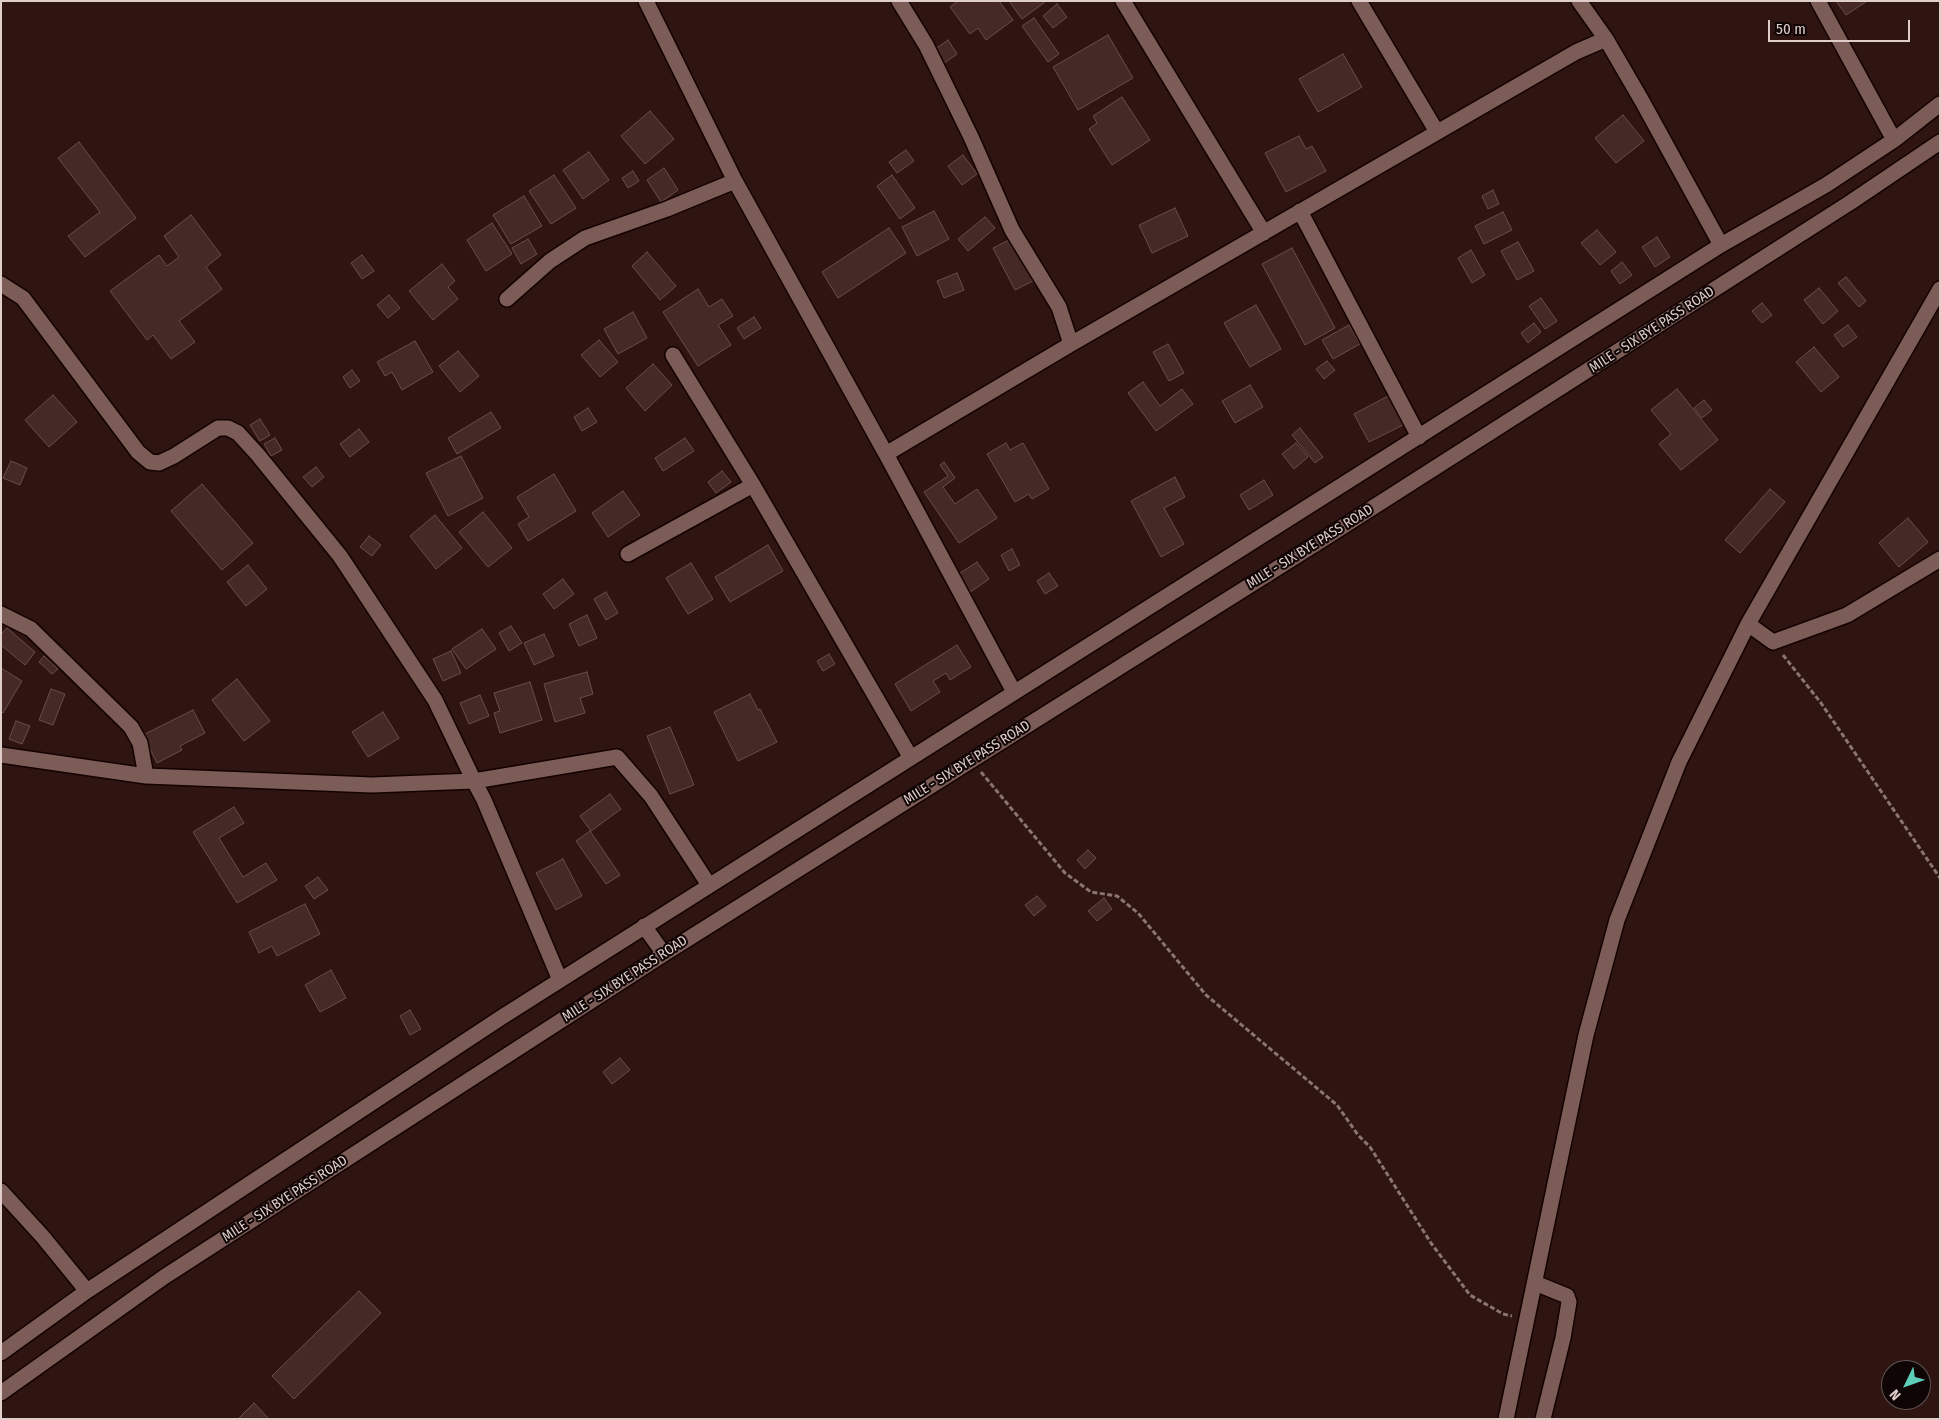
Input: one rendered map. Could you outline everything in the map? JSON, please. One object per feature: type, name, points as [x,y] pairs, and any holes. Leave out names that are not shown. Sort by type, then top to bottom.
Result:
[{"type":"street","points":[[646,1],[735,181],[886,454],[1014,692]]},
{"type":"street","points":[[899,1],[926,45],[1012,230],[1059,307],[1071,344]]},
{"type":"street","points":[[1123,1],[1264,233]]},
{"type":"street","points":[[1359,1],[1436,132]]},
{"type":"street","points":[[1579,1],[1606,39],[1721,245]]},
{"type":"street","points":[[1818,1],[1894,140]]},
{"type":"street","points":[[886,454],[1436,132],[1576,52],[1606,39]]},
{"type":"street","points":[[1,1353],[87,1291],[560,980],[1721,245],[1826,185],[1894,140],[1940,104]]},
{"type":"street","name":"MILE - SIX BYE PASS ROAD","points":[[1,1393],[164,1277],[664,954],[1322,540],[1817,224],[1940,142]]},
{"type":"street","points":[[507,299],[550,261],[585,238],[667,209],[735,181]]},
{"type":"street","points":[[1300,211],[1419,437]]},
{"type":"street","points":[[1,284],[23,298],[138,452],[150,462],[158,463],[174,456],[218,428],[228,428],[238,433],[258,455],[340,556],[435,700],[484,800],[560,980]]},
{"type":"street","points":[[1506,1419],[1586,1035],[1616,920],[1679,762],[1748,624],[1940,289]]},
{"type":"street","points":[[673,355],[753,485],[911,758]]},
{"type":"street","points":[[628,554],[753,485]]},
{"type":"street","points":[[1748,624],[1773,642],[1847,615],[1940,560]]},
{"type":"street","points":[[1,614],[31,628],[131,727],[140,743],[146,776]]},
{"type":"street","points":[[1,755],[146,776],[372,785],[474,780],[617,757],[651,796],[709,885]]},
{"type":"street","points":[[644,926],[664,954]]},
{"type":"street","points":[[1,1191],[43,1237],[87,1291]]},
{"type":"street","points":[[1535,1283],[1567,1296],[1569,1302],[1563,1338],[1543,1419]]},
{"type":"path","points":[[1773,642],[1821,703],[1940,878]]},
{"type":"path","points":[[971,760],[1065,873],[1091,892],[1117,896],[1138,913],[1206,995],[1336,1105],[1358,1135],[1370,1147],[1431,1243],[1470,1296],[1503,1314],[1526,1318]]},
{"type":"building","points":[[958,1],[999,1],[1013,20],[986,40],[978,28],[970,34],[950,7]]},
{"type":"building","points":[[1009,1],[1045,1],[1045,2],[1022,19]]},
{"type":"building","points":[[1836,1],[1867,1],[1846,15]]},
{"type":"building","points":[[1057,4],[1067,17],[1053,28],[1043,16]]},
{"type":"building","points":[[1034,18],[1059,54],[1048,62],[1022,26]]},
{"type":"building","points":[[1108,35],[1133,78],[1078,110],[1053,67]]},
{"type":"building","points":[[948,40],[957,54],[943,64],[934,50]]},
{"type":"building","points":[[1343,54],[1362,87],[1318,112],[1299,79]]},
{"type":"building","points":[[1122,97],[1150,140],[1112,165],[1089,129],[1097,123],[1093,116]]},
{"type":"building","points":[[650,111],[674,139],[645,164],[621,136]]},
{"type":"building","points":[[1623,115],[1644,141],[1616,163],[1595,138]]},
{"type":"building","points":[[1299,136],[1306,149],[1312,146],[1326,171],[1286,192],[1265,153]]},
{"type":"building","points":[[79,142],[136,218],[85,257],[68,236],[100,212],[58,158]]},
{"type":"building","points":[[906,150],[914,161],[897,173],[889,162]]},
{"type":"building","points":[[589,152],[609,180],[583,199],[563,170]]},
{"type":"building","points":[[963,155],[977,174],[962,185],[948,166]]},
{"type":"building","points":[[664,168],[678,190],[661,202],[647,180]]},
{"type":"building","points":[[633,171],[639,181],[628,188],[622,178]]},
{"type":"building","points":[[554,175],[576,208],[551,224],[529,191]]},
{"type":"building","points":[[892,175],[915,208],[900,219],[877,186]]},
{"type":"building","points":[[1493,190],[1499,204],[1488,209],[1482,196]]},
{"type":"building","points":[[524,196],[542,226],[511,244],[493,215]]},
{"type":"building","points":[[1175,208],[1188,236],[1152,253],[1139,225]]},
{"type":"building","points":[[934,211],[949,239],[917,256],[902,227]]},
{"type":"building","points":[[1503,212],[1512,230],[1484,244],[1475,226]]},
{"type":"building","points":[[191,215],[221,255],[206,267],[222,289],[179,321],[195,342],[171,359],[153,335],[147,340],[110,291],[159,255],[167,266],[179,257],[164,236]]},
{"type":"building","points":[[985,217],[995,228],[968,251],[958,239]]},
{"type":"building","points":[[492,223],[512,254],[486,271],[467,240]]},
{"type":"building","points":[[889,228],[906,253],[838,298],[822,272]]},
{"type":"building","points":[[1597,230],[1616,252],[1600,265],[1581,243]]},
{"type":"building","points":[[1657,237],[1670,257],[1655,267],[1642,247]]},
{"type":"building","points":[[528,239],[537,254],[521,264],[512,248]]},
{"type":"building","points":[[1011,239],[1033,281],[1015,290],[993,248]]},
{"type":"building","points":[[1518,242],[1534,271],[1517,280],[1501,251]]},
{"type":"building","points":[[1292,248],[1335,328],[1305,345],[1262,264]]},
{"type":"building","points":[[1471,250],[1485,275],[1472,283],[1458,258]]},
{"type":"building","points":[[647,252],[676,286],[660,300],[632,266]]},
{"type":"building","points":[[362,255],[374,271],[362,279],[351,263]]},
{"type":"building","points":[[1622,262],[1632,275],[1620,284],[1611,271]]},
{"type":"building","points":[[442,264],[455,281],[448,287],[458,299],[433,320],[409,291]]},
{"type":"building","points":[[957,273],[964,290],[944,298],[937,281]]},
{"type":"building","points":[[1846,277],[1866,301],[1859,307],[1838,283]]},
{"type":"building","points":[[1819,288],[1838,311],[1823,324],[1804,300]]},
{"type":"building","points":[[698,289],[709,307],[722,299],[733,316],[718,325],[731,345],[698,366],[663,312]]},
{"type":"building","points":[[389,295],[400,308],[388,318],[377,305]]},
{"type":"building","points":[[1541,298],[1557,321],[1545,329],[1529,306]]},
{"type":"building","points":[[1762,303],[1772,315],[1762,323],[1752,311]]},
{"type":"building","points":[[1256,305],[1281,349],[1250,367],[1224,323]]},
{"type":"building","points":[[633,312],[647,338],[618,354],[604,329]]},
{"type":"building","points":[[754,317],[761,328],[744,339],[737,328]]},
{"type":"building","points":[[1534,323],[1541,332],[1528,343],[1521,333]]},
{"type":"building","points":[[1349,325],[1360,344],[1333,359],[1322,340]]},
{"type":"building","points":[[1848,325],[1857,337],[1843,347],[1834,335]]},
{"type":"building","points":[[599,340],[618,362],[600,377],[581,355]]},
{"type":"building","points":[[415,341],[433,372],[402,390],[392,372],[385,376],[377,362]]},
{"type":"building","points":[[1168,344],[1184,373],[1169,381],[1153,352]]},
{"type":"building","points":[[1814,347],[1839,377],[1821,392],[1796,362]]},
{"type":"building","points":[[458,351],[479,376],[460,392],[439,366]]},
{"type":"building","points":[[1327,361],[1335,370],[1324,379],[1316,369]]},
{"type":"building","points":[[653,364],[672,385],[645,411],[626,388]]},
{"type":"building","points":[[352,370],[360,381],[350,388],[343,377]]},
{"type":"building","points":[[1143,382],[1160,406],[1182,389],[1193,404],[1156,431],[1128,393]]},
{"type":"building","points":[[1250,385],[1263,407],[1235,423],[1222,401]]},
{"type":"building","points":[[1677,389],[1718,440],[1681,470],[1659,444],[1671,434],[1651,410]]},
{"type":"building","points":[[53,395],[77,422],[49,447],[25,420]]},
{"type":"building","points":[[1388,396],[1403,425],[1369,442],[1354,414]]},
{"type":"building","points":[[1704,400],[1712,410],[1702,418],[1694,408]]},
{"type":"building","points":[[588,408],[597,422],[582,431],[574,417]]},
{"type":"building","points":[[491,412],[501,428],[457,454],[448,438]]},
{"type":"building","points":[[260,419],[270,435],[260,441],[250,425]]},
{"type":"building","points":[[1300,428],[1323,457],[1315,463],[1292,435]]},
{"type":"building","points":[[359,429],[369,442],[350,457],[340,444]]},
{"type":"building","points":[[275,438],[282,450],[271,456],[264,444]]},
{"type":"building","points":[[685,438],[694,451],[663,471],[655,458]]},
{"type":"building","points":[[1006,443],[1010,450],[1023,443],[1049,489],[1032,499],[1029,494],[1015,502],[987,454]]},
{"type":"building","points":[[1296,443],[1308,457],[1294,469],[1282,454]]},
{"type":"building","points":[[461,456],[483,498],[448,516],[426,473]]},
{"type":"building","points":[[11,461],[27,468],[20,485],[3,478]]},
{"type":"building","points":[[944,462],[955,478],[943,487],[955,504],[977,489],[997,518],[959,543],[924,492],[948,476],[940,465]]},
{"type":"building","points":[[316,467],[324,477],[312,487],[303,477]]},
{"type":"building","points":[[722,471],[731,482],[716,493],[708,482]]},
{"type":"building","points":[[554,474],[576,511],[528,541],[518,524],[529,517],[517,497]]},
{"type":"building","points":[[1175,477],[1185,497],[1164,508],[1184,544],[1161,557],[1131,501]]},
{"type":"building","points":[[1264,480],[1273,495],[1249,510],[1240,495]]},
{"type":"building","points":[[202,484],[253,543],[222,570],[171,511]]},
{"type":"building","points":[[1770,489],[1785,502],[1740,553],[1725,540]]},
{"type":"building","points":[[623,491],[640,515],[608,537],[592,513]]},
{"type":"building","points":[[483,512],[512,548],[488,567],[459,532]]},
{"type":"building","points":[[435,515],[462,548],[436,569],[410,536]]},
{"type":"building","points":[[1908,518],[1928,542],[1899,567],[1879,543]]},
{"type":"building","points":[[369,536],[381,545],[372,556],[360,547]]},
{"type":"building","points":[[768,545],[783,571],[730,602],[715,577]]},
{"type":"building","points":[[1012,549],[1020,565],[1009,571],[1001,555]]},
{"type":"building","points":[[977,562],[989,579],[969,593],[957,575]]},
{"type":"building","points":[[691,563],[713,599],[688,614],[666,578]]},
{"type":"building","points":[[248,565],[267,589],[246,606],[227,582]]},
{"type":"building","points":[[1049,573],[1058,586],[1045,594],[1037,581]]},
{"type":"building","points":[[563,579],[574,594],[554,609],[543,594]]},
{"type":"building","points":[[606,592],[618,613],[606,620],[594,599]]},
{"type":"building","points":[[587,615],[597,638],[579,646],[569,624]]},
{"type":"building","points":[[511,626],[522,643],[509,651],[499,633]]},
{"type":"building","points":[[7,628],[35,652],[25,665],[1,645],[1,634]]},
{"type":"building","points":[[482,629],[496,649],[466,669],[452,649]]},
{"type":"building","points":[[544,634],[554,656],[534,665],[524,643]]},
{"type":"building","points":[[957,645],[971,667],[950,680],[946,673],[933,681],[940,692],[911,711],[895,684]]},
{"type":"building","points":[[451,651],[461,673],[443,681],[433,659]]},
{"type":"building","points":[[829,654],[835,664],[823,671],[817,661]]},
{"type":"building","points":[[44,656],[58,669],[52,674],[39,662]]},
{"type":"building","points":[[1,668],[22,681],[3,713],[1,711]]},
{"type":"building","points":[[587,672],[593,694],[580,698],[585,713],[555,722],[544,684]]},
{"type":"building","points":[[237,679],[270,721],[244,741],[212,700]]},
{"type":"building","points":[[530,682],[542,720],[500,733],[494,713],[500,711],[494,693]]},
{"type":"building","points":[[51,689],[65,694],[53,725],[39,720]]},
{"type":"building","points":[[750,694],[777,742],[738,761],[714,712]]},
{"type":"building","points":[[480,695],[489,716],[469,724],[460,703]]},
{"type":"building","points":[[193,710],[205,733],[180,746],[182,750],[157,763],[143,735]]},
{"type":"building","points":[[383,712],[399,738],[368,757],[352,732]]},
{"type":"building","points":[[16,721],[30,726],[22,744],[9,739]]},
{"type":"building","points":[[670,727],[694,785],[670,794],[647,736]]},
{"type":"building","points":[[610,794],[621,809],[591,831],[580,816]]},
{"type":"building","points":[[234,807],[244,823],[219,838],[243,877],[266,863],[277,880],[237,903],[193,832]]},
{"type":"building","points":[[590,831],[620,875],[606,884],[576,841]]},
{"type":"building","points":[[1088,850],[1096,858],[1085,869],[1077,860]]},
{"type":"building","points":[[563,859],[582,896],[556,910],[536,873]]},
{"type":"building","points":[[318,877],[328,890],[314,899],[305,886]]},
{"type":"building","points":[[1037,896],[1046,906],[1034,916],[1025,905]]},
{"type":"building","points":[[1104,898],[1112,909],[1097,921],[1088,911]]},
{"type":"building","points":[[305,904],[320,934],[277,956],[272,946],[259,953],[249,932]]},
{"type":"building","points":[[331,970],[346,998],[320,1012],[305,985]]},
{"type":"building","points":[[410,1010],[421,1029],[410,1035],[400,1016]]},
{"type":"building","points":[[620,1058],[630,1070],[612,1084],[603,1072]]},
{"type":"building","points":[[359,1291],[381,1313],[294,1399],[272,1376]]},
{"type":"building","points":[[254,1403],[269,1419],[238,1419]]}]
